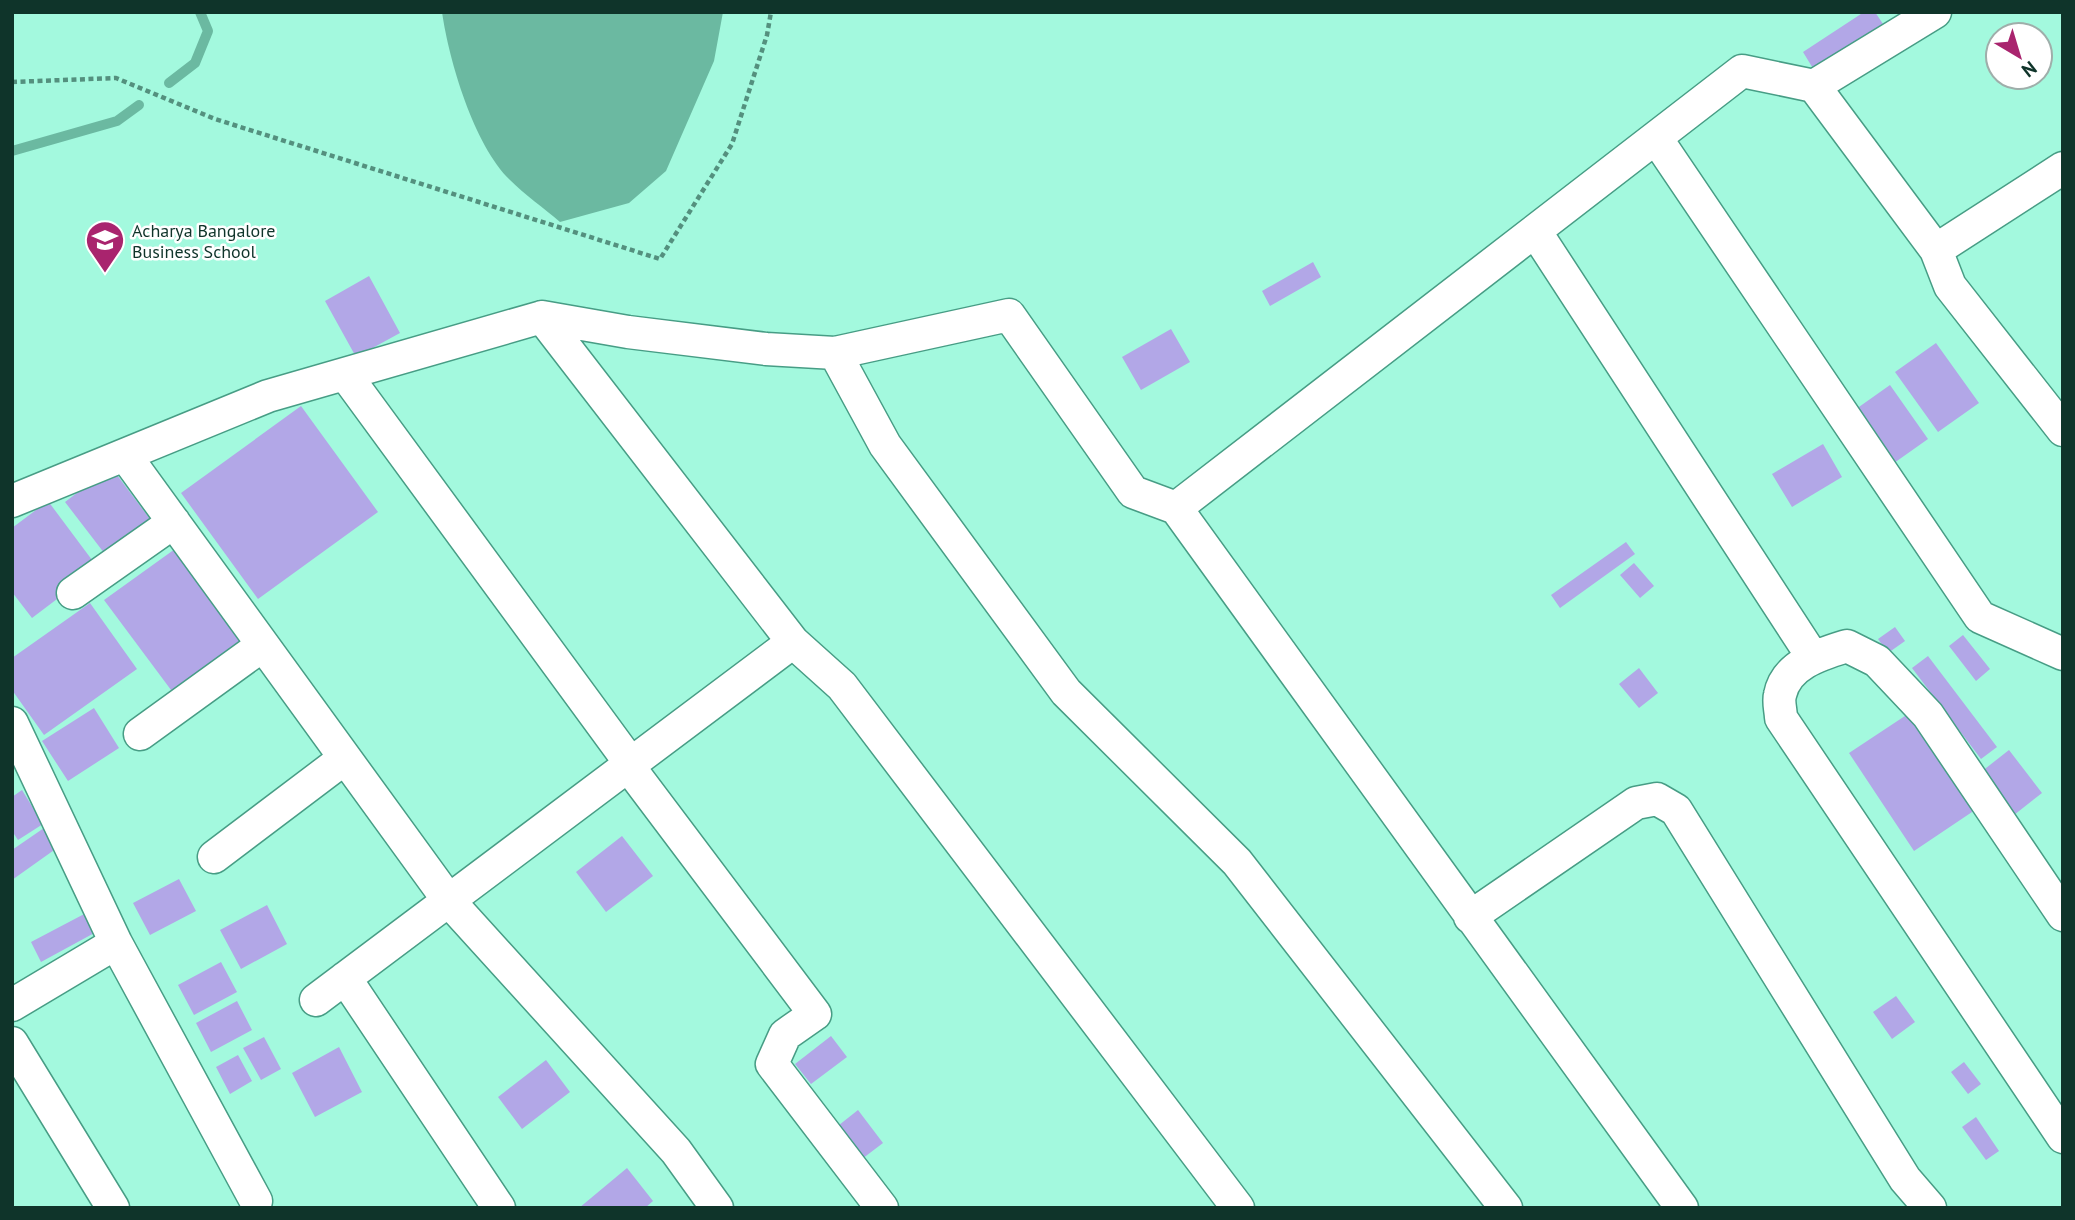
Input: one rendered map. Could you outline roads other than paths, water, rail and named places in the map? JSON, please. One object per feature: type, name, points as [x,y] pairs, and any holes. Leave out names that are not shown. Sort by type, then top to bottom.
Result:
[{"type":"street","points":[[1814,86],[1935,12]]},
{"type":"street","points":[[1176,508],[1742,71],[1814,86],[1936,250],[1950,286],[2063,429]]},
{"type":"street","points":[[1656,138],[1980,617],[2063,654]]},
{"type":"street","points":[[1936,250],[2060,173]]},
{"type":"street","points":[[1535,231],[1812,656]]},
{"type":"street","points":[[12,501],[268,396],[542,317],[628,332],[766,349],[835,353],[1009,315],[1133,492],[1176,508],[1682,1208]]},
{"type":"street","points":[[542,317],[793,642],[842,686],[1238,1208]]},
{"type":"street","points":[[835,353],[885,445],[1066,692],[1237,862],[1506,1208]]},
{"type":"street","points":[[345,374],[631,764],[629,767],[815,1014],[785,1035],[772,1064],[883,1208]]},
{"type":"street","points":[[125,455],[449,901],[676,1151],[717,1208]]},
{"type":"street","points":[[73,593],[174,522]]},
{"type":"street","points":[[316,1000],[793,642]]},
{"type":"street","points":[[139,734],[263,645]]},
{"type":"street","points":[[2063,915],[1928,715],[1877,660],[1847,646],[1812,656],[1793,673],[1780,694],[1781,718],[2063,1137]]},
{"type":"street","points":[[12,723],[116,943],[256,1201]]},
{"type":"street","points":[[214,857],[345,758]]},
{"type":"street","points":[[1470,918],[1636,803],[1657,799],[1676,810],[1905,1179],[1930,1208]]},
{"type":"street","points":[[12,1005],[116,943]]},
{"type":"street","points":[[345,978],[499,1208]]},
{"type":"street","points":[[12,1043],[114,1208]]},
{"type":"water","points":[[442,12],[723,12],[714,61],[666,171],[629,203],[560,222],[510,180],[485,146],[457,77]]},
{"type":"waterway","points":[[169,83],[195,63],[208,31],[200,12]]},
{"type":"waterway","points":[[12,151],[117,121],[139,105]]},
{"type":"place","name":"Acharya Bangalore Business School","points":[[105,274]]}]
